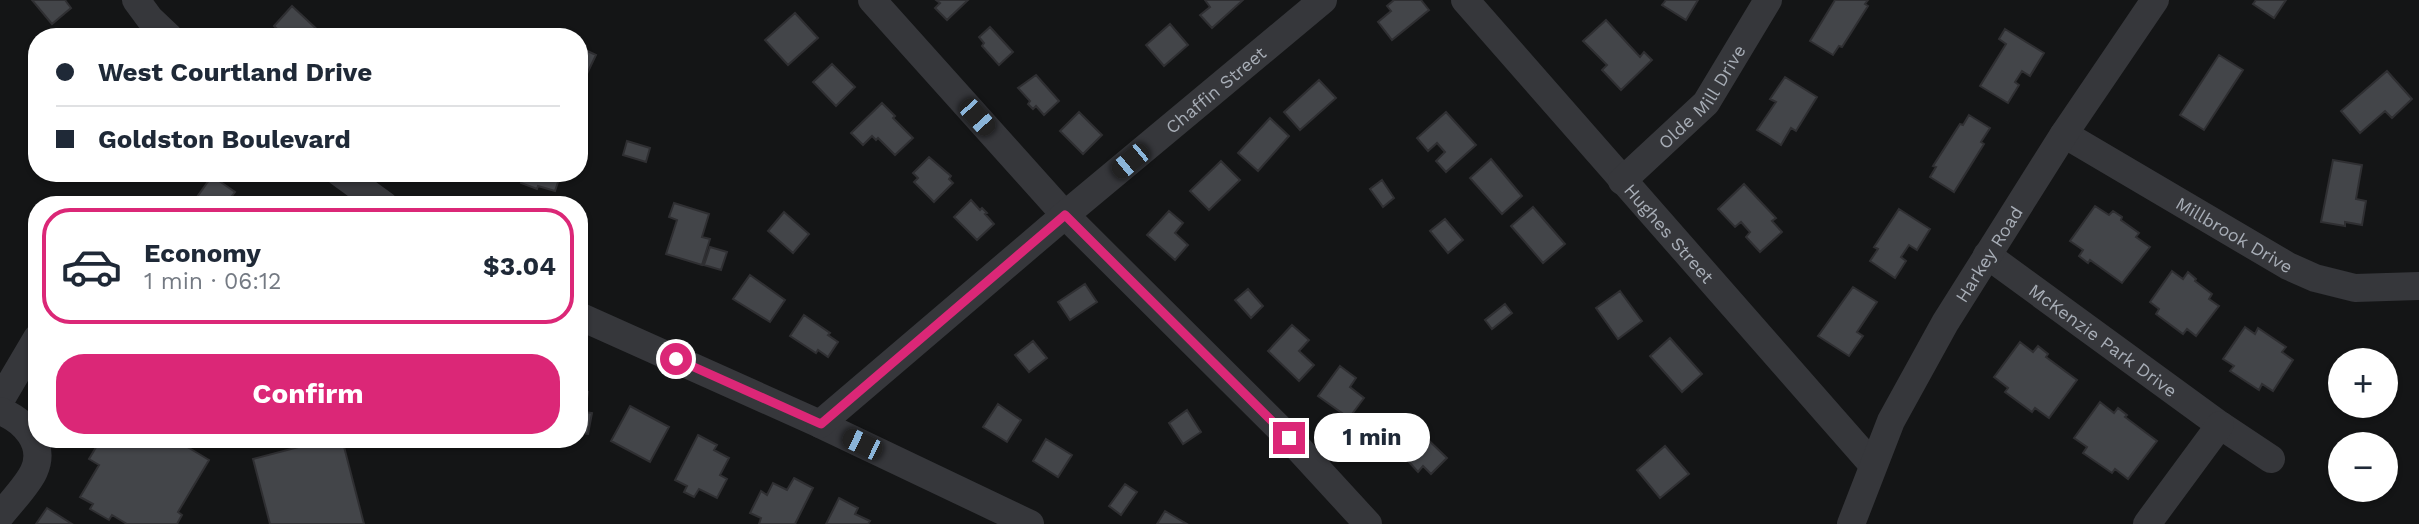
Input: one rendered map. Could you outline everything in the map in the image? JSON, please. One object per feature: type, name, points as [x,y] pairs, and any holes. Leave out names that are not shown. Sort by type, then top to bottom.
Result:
[{"type":"street","points":[[136,0],[160,28]]},
{"type":"street","points":[[872,0],[1065,215],[1289,438],[1368,524]]},
{"type":"street","name":"Chaffin Street","points":[[821,424],[1065,215],[1324,0]]},
{"type":"street","name":"Hughes Street","points":[[1465,0],[1873,465]]},
{"type":"street","name":"Olde Mill Drive","points":[[1622,181],[1706,103],[1768,0]]},
{"type":"street","name":"Harkey Road","points":[[1851,524],[1891,421],[1916,372],[2064,134],[2155,0]]},
{"type":"street","name":"Millbrook Drive","points":[[2064,134],[2288,266],[2315,278],[2355,288],[2419,286]]},
{"type":"street","points":[[352,182],[372,196]]},
{"type":"street","name":"McKenzie Park Drive","points":[[1987,256],[2271,459]]},
{"type":"street","points":[[588,320],[821,424],[1030,524]]},
{"type":"street","points":[[0,401],[28,353]]},
{"type":"street","points":[[0,411],[19,420],[28,430]]},
{"type":"street","points":[[2147,524],[2220,425]]},
{"type":"street","points":[[0,516],[34,471],[36,448]]},
{"type":"building","points":[[32,0],[65,0],[71,8],[52,24]]},
{"type":"building","points":[[936,0],[968,0],[947,20],[935,8],[940,3]]},
{"type":"building","points":[[1205,0],[1243,0],[1212,28],[1200,15],[1210,7]]},
{"type":"building","points":[[1394,0],[1421,0],[1429,10],[1392,40],[1378,22],[1391,11],[1387,6]]},
{"type":"building","points":[[1666,0],[1698,0],[1686,20],[1662,5]]},
{"type":"building","points":[[1835,0],[1868,0],[1865,4],[1868,6],[1842,47],[1839,46],[1833,55],[1810,41]]},
{"type":"building","points":[[2256,0],[2286,0],[2274,18],[2253,4]]},
{"type":"building","points":[[292,6],[316,28],[276,28],[274,26]]},
{"type":"building","points":[[795,13],[818,38],[788,65],[765,40]]},
{"type":"building","points":[[1606,20],[1640,57],[1644,52],[1652,60],[1621,90],[1602,70],[1607,65],[1583,41]]},
{"type":"building","points":[[1170,24],[1188,45],[1164,66],[1146,45]]},
{"type":"building","points":[[990,27],[1013,52],[999,65],[982,46],[984,43],[979,37]]},
{"type":"building","points":[[2005,29],[2044,53],[2030,76],[2022,71],[2015,82],[2019,85],[2008,103],[1980,86],[2006,44],[1999,39]]},
{"type":"building","points":[[588,51],[596,55],[588,72]]},
{"type":"building","points":[[2219,55],[2243,70],[2204,130],[2180,115]]},
{"type":"building","points":[[832,64],[855,87],[836,106],[813,82]]},
{"type":"building","points":[[2387,71],[2412,99],[2392,118],[2385,111],[2360,133],[2341,111]]},
{"type":"building","points":[[1036,75],[1059,101],[1044,115],[1036,106],[1033,109],[1028,104],[1030,101],[1018,88]]},
{"type":"building","points":[[1785,77],[1817,97],[1796,131],[1791,128],[1781,145],[1757,130],[1776,102],[1770,99]]},
{"type":"building","points":[[1319,80],[1336,98],[1300,130],[1284,112]]},
{"type":"building","points":[[882,103],[913,138],[895,155],[878,138],[876,140],[872,136],[863,145],[851,133]]},
{"type":"building","points":[[1079,112],[1102,135],[1083,154],[1060,131]]},
{"type":"building","points":[[1446,112],[1476,145],[1446,172],[1436,161],[1445,152],[1437,143],[1428,151],[1417,138]]},
{"type":"building","points":[[1969,115],[1990,128],[1981,142],[1984,144],[1954,192],[1930,177],[1936,167],[1933,166],[1960,124],[1963,125]]},
{"type":"building","points":[[1270,118],[1289,136],[1258,171],[1238,153]]},
{"type":"building","points":[[627,141],[650,148],[646,162],[623,155]]},
{"type":"building","points":[[929,157],[951,176],[949,179],[953,183],[934,202],[914,182],[918,178],[913,173]]},
{"type":"building","points":[[1491,159],[1522,196],[1502,214],[1470,178]]},
{"type":"building","points":[[2333,160],[2362,165],[2356,199],[2366,201],[2362,225],[2345,222],[2345,226],[2321,222]]},
{"type":"building","points":[[1221,161],[1240,180],[1209,210],[1190,191]]},
{"type":"building","points":[[1382,180],[1394,198],[1383,207],[1370,189]]},
{"type":"building","points":[[208,182],[221,182],[235,192],[232,196],[198,196]]},
{"type":"building","points":[[558,182],[555,191],[538,186],[537,189],[521,183]]},
{"type":"building","points":[[1744,184],[1776,218],[1772,221],[1782,232],[1760,252],[1746,237],[1750,232],[1741,222],[1735,227],[1718,209]]},
{"type":"building","points":[[971,200],[987,213],[985,214],[994,224],[977,240],[954,217]]},
{"type":"building","points":[[674,203],[709,214],[702,237],[710,239],[702,265],[666,254],[677,220],[669,217]]},
{"type":"building","points":[[2095,206],[2109,215],[2113,211],[2122,217],[2121,220],[2139,233],[2136,237],[2150,247],[2122,283],[2090,260],[2088,263],[2079,256],[2083,250],[2070,241]]},
{"type":"building","points":[[1533,207],[1565,244],[1543,263],[1511,226]]},
{"type":"building","points":[[1899,209],[1930,229],[1917,250],[1909,245],[1901,257],[1906,261],[1895,278],[1870,261],[1878,249],[1874,247]]},
{"type":"building","points":[[1169,211],[1183,223],[1175,233],[1188,245],[1175,260],[1147,235]]},
{"type":"building","points":[[784,212],[809,234],[793,253],[768,231]]},
{"type":"building","points":[[1445,219],[1463,240],[1448,253],[1430,231]]},
{"type":"building","points":[[710,247],[727,252],[721,270],[704,265]]},
{"type":"building","points":[[2172,271],[2183,279],[2188,272],[2212,294],[2209,299],[2219,306],[2196,336],[2187,329],[2183,334],[2156,314],[2159,309],[2150,302]]},
{"type":"building","points":[[750,275],[785,300],[770,322],[733,299]]},
{"type":"building","points":[[1085,284],[1097,302],[1070,320],[1058,302]]},
{"type":"building","points":[[1853,287],[1877,302],[1857,332],[1863,336],[1849,356],[1818,336]]},
{"type":"building","points":[[1248,289],[1263,306],[1251,318],[1235,300]]},
{"type":"building","points":[[1620,291],[1642,321],[1618,339],[1596,308]]},
{"type":"building","points":[[1505,304],[1512,313],[1492,329],[1485,320]]},
{"type":"building","points":[[804,315],[838,342],[828,357],[818,350],[816,353],[790,336]]},
{"type":"building","points":[[1292,325],[1309,340],[1299,351],[1314,365],[1299,381],[1268,351]]},
{"type":"building","points":[[2245,327],[2255,334],[2258,328],[2286,347],[2282,352],[2293,360],[2273,391],[2262,384],[2259,390],[2230,371],[2234,366],[2223,359]]},
{"type":"building","points":[[1670,338],[1702,374],[1682,392],[1650,356]]},
{"type":"building","points":[[1033,341],[1047,358],[1029,372],[1015,355]]},
{"type":"building","points":[[2020,342],[2033,352],[2038,346],[2048,354],[2046,357],[2077,380],[2049,418],[2035,408],[2032,412],[2005,392],[2008,388],[1994,377]]},
{"type":"building","points":[[1340,366],[1356,378],[1350,387],[1364,398],[1349,418],[1318,396]]},
{"type":"building","points":[[2100,402],[2114,413],[2118,408],[2127,415],[2125,417],[2157,441],[2128,479],[2115,469],[2112,473],[2083,453],[2087,447],[2074,438]]},
{"type":"building","points":[[998,404],[1021,420],[1007,442],[983,427]]},
{"type":"building","points":[[630,406],[669,427],[650,462],[611,441]]},
{"type":"building","points":[[1187,410],[1201,432],[1183,444],[1169,423]]},
{"type":"building","points":[[588,412],[592,413],[588,434]]},
{"type":"building","points":[[1418,430],[1447,458],[1431,474],[1423,466],[1418,472],[1409,462],[1414,457],[1403,446]]},
{"type":"building","points":[[698,435],[717,445],[714,450],[729,458],[720,475],[727,479],[717,498],[699,489],[694,497],[684,492],[687,486],[675,480]]},
{"type":"building","points":[[1046,439],[1072,455],[1058,477],[1033,461]]},
{"type":"building","points":[[1665,446],[1689,474],[1660,498],[1637,470]]},
{"type":"building","points":[[96,448],[189,448],[209,460],[178,512],[182,515],[177,524],[127,524],[112,515],[109,520],[90,509],[93,504],[80,497],[99,465],[89,459]]},
{"type":"building","points":[[295,448],[344,448],[364,524],[270,524],[253,459]]},
{"type":"building","points":[[794,478],[813,488],[795,524],[759,524],[761,518],[750,513],[761,491],[767,495],[773,483],[787,490]]},
{"type":"building","points":[[1125,484],[1137,492],[1121,515],[1109,506]]},
{"type":"building","points":[[839,498],[858,508],[855,514],[870,521],[868,524],[826,524]]},
{"type":"building","points":[[47,508],[72,524],[36,524]]},
{"type":"building","points":[[1165,511],[1187,524],[1157,524]]},
{"type":"route","points":[[676,359],[821,424],[1065,215],[1289,438]]}]
